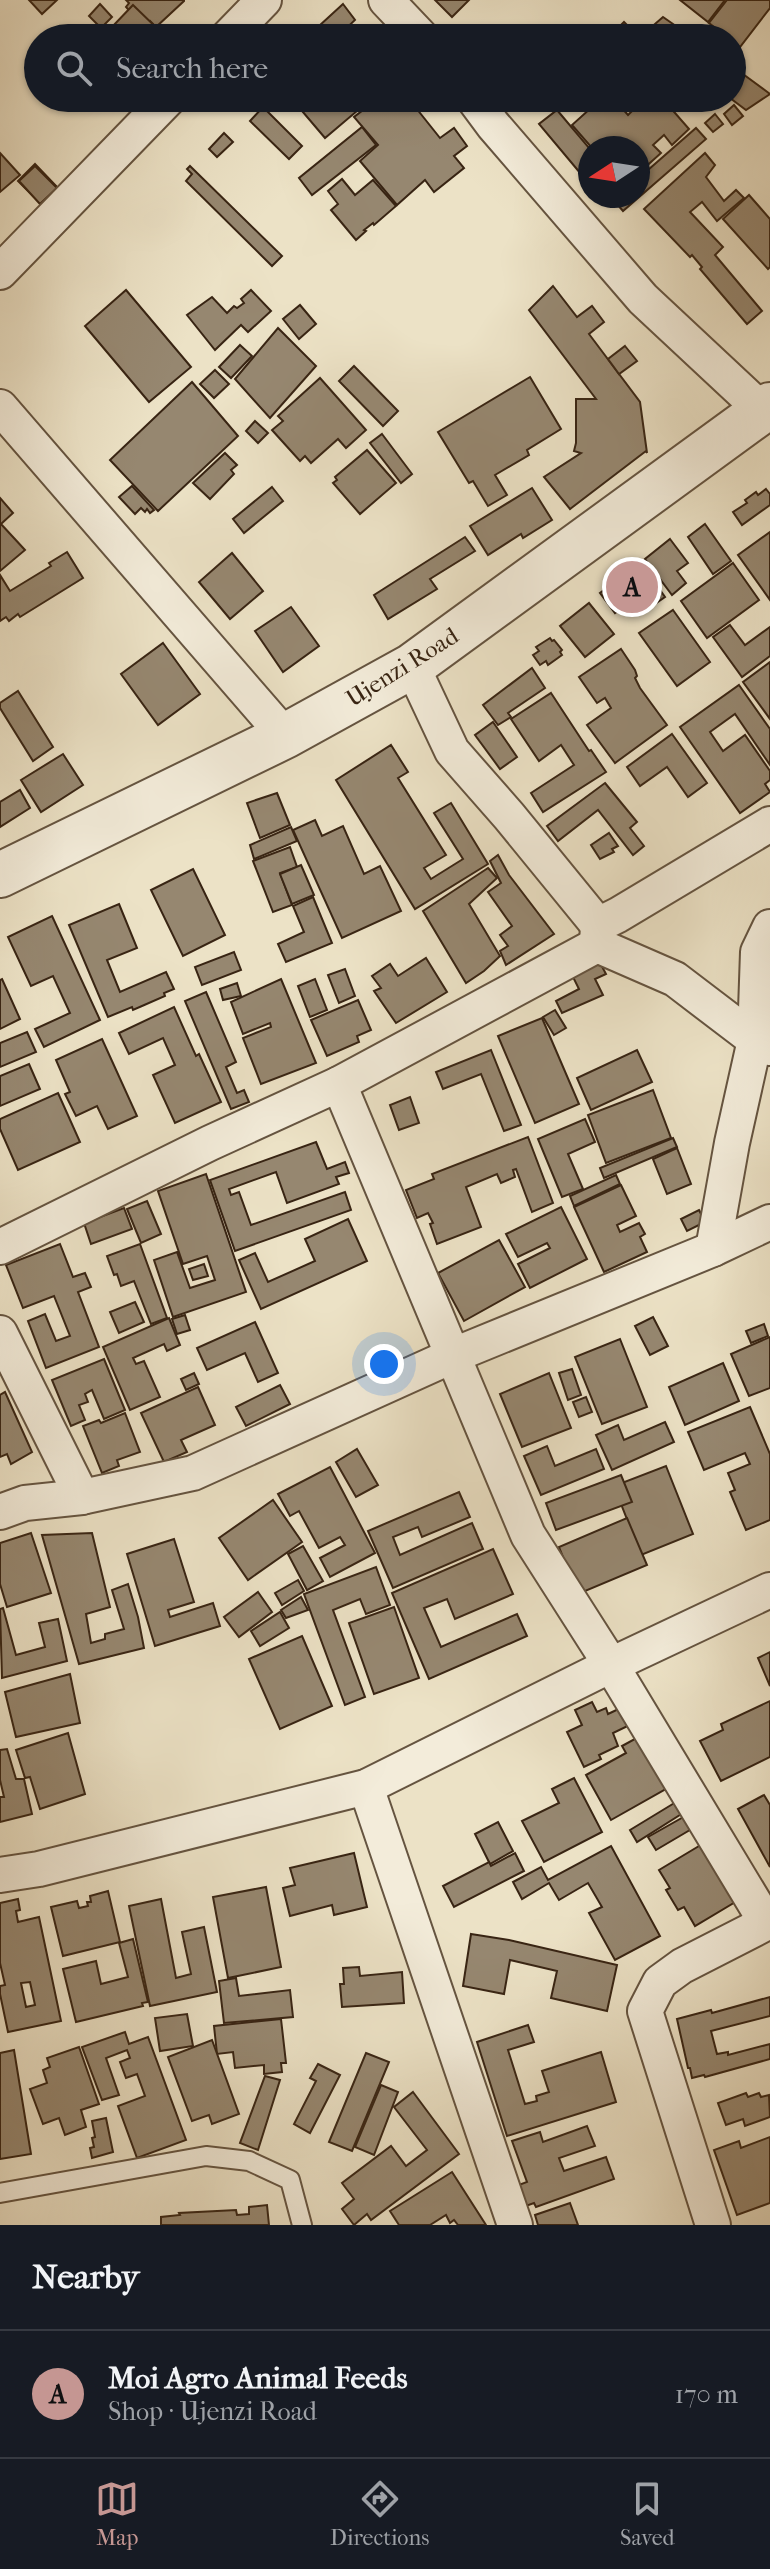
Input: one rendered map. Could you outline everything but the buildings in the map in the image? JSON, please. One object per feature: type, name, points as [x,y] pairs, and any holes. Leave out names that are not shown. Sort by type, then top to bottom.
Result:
[{"type":"street","points":[[241,24],[264,0]]},
{"type":"street","points":[[386,0],[409,24]]},
{"type":"street","points":[[0,272],[155,112]]},
{"type":"street","points":[[483,112],[643,299],[766,408]]},
{"type":"street","points":[[0,407],[285,736]]},
{"type":"street","name":"Ujenzi Road","points":[[0,875],[285,736],[412,666],[766,408]]},
{"type":"street","points":[[412,666],[452,751],[509,816],[598,935],[675,979],[762,1044]]},
{"type":"street","points":[[0,1247],[210,1143],[339,1084],[598,935],[618,915],[770,824]]},
{"type":"street","points":[[713,1249],[732,1143],[762,1044],[763,997],[758,952],[770,927]]},
{"type":"street","points":[[339,1084],[528,1535],[768,1921],[682,1966],[660,1982],[645,2011],[713,2225]]},
{"type":"street","points":[[0,1512],[25,1503],[82,1497],[193,1473],[454,1355],[713,1249],[770,1222]]},
{"type":"street","points":[[0,1333],[82,1497]]},
{"type":"street","points":[[0,1875],[39,1869],[366,1787],[770,1590]]},
{"type":"street","points":[[366,1787],[515,2225]]},
{"type":"lane","points":[[0,2193],[206,2156],[249,2161],[290,2180],[302,2225]]},
{"type":"place","name":"Moi Agro Animal Feeds","points":[[632,587]]}]
